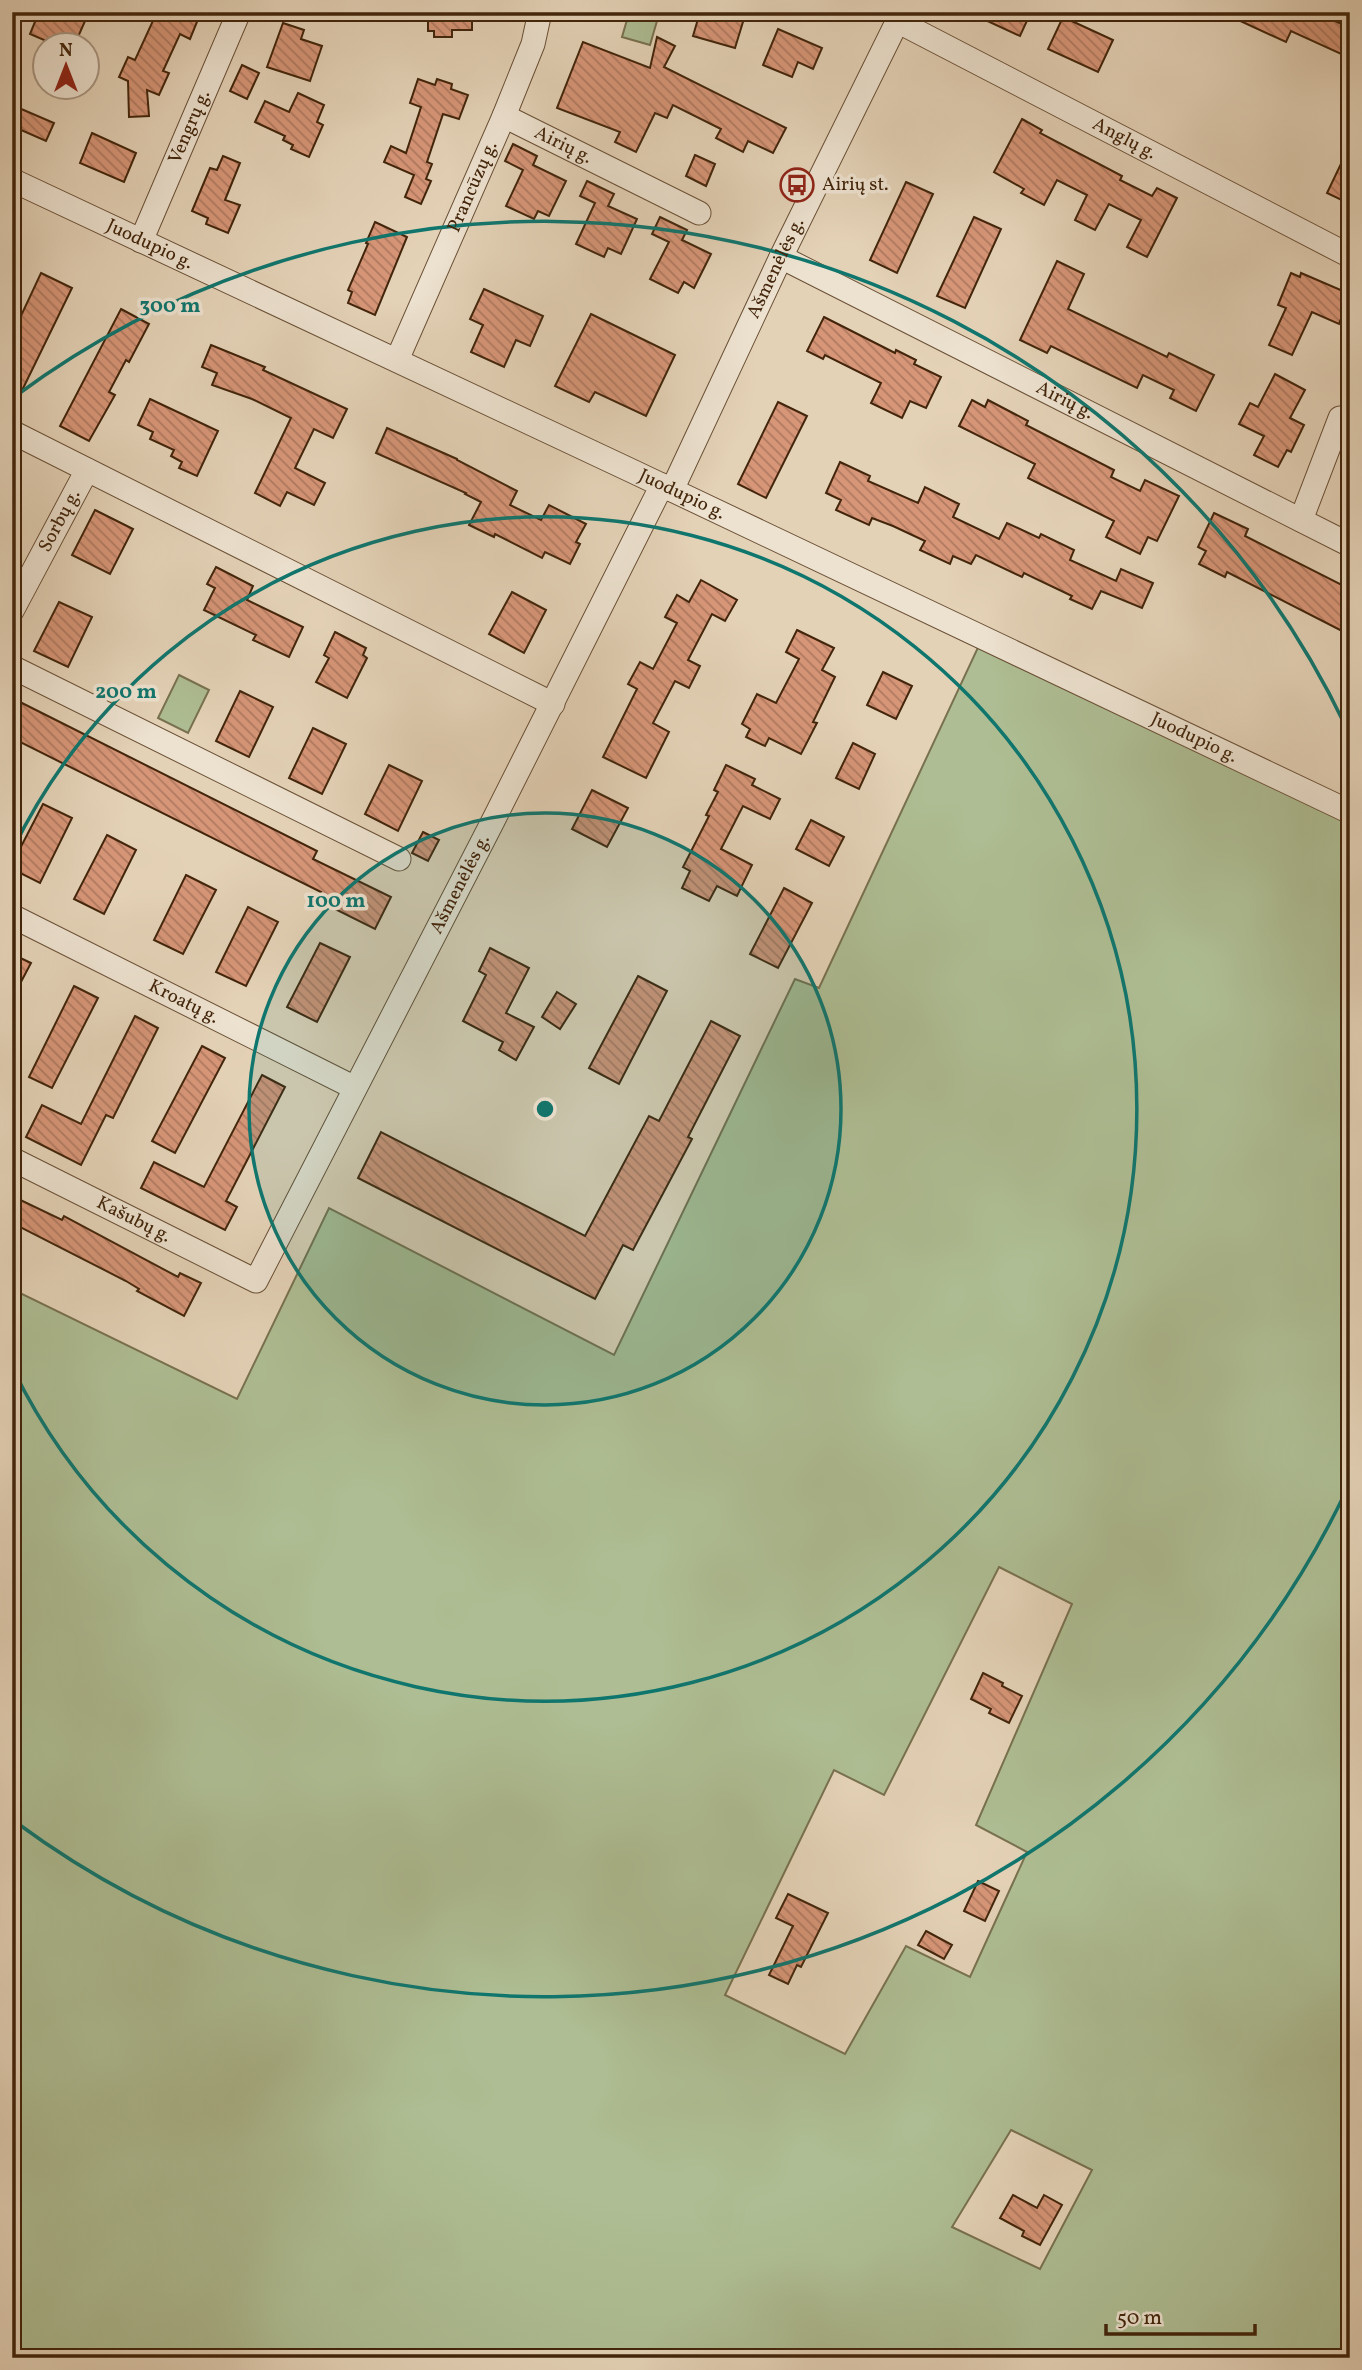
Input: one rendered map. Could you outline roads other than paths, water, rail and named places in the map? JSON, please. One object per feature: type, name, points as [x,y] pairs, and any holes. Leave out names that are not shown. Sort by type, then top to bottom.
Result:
[{"type":"street","name":"Vengrų g.","points":[[141,241],[239,12]]},
{"type":"street","name":"Prancūzų g.","points":[[397,360],[504,116],[533,44],[540,12]]},
{"type":"street","name":"Anglų g.","points":[[900,17],[1350,256]]},
{"type":"street","name":"Ašmenėlės g.","points":[[256,1281],[667,487],[900,17]]},
{"type":"street","name":"Airių g.","points":[[504,116],[699,213]]},
{"type":"street","name":"Juodupio g.","points":[[12,180],[667,487],[1350,812]]},
{"type":"street","name":"Airių g.","points":[[781,257],[1350,545]]},
{"type":"street","points":[[1301,520],[1340,418]]},
{"type":"street","points":[[12,432],[553,704]]},
{"type":"street","name":"Sorbų g.","points":[[12,611],[87,470]]},
{"type":"street","points":[[12,667],[399,859]]},
{"type":"street","name":"Kroatų g.","points":[[12,916],[355,1088]]},
{"type":"street","name":"Kašubų g.","points":[[12,1158],[256,1281]]},
{"type":"place","name":"Airių st.","points":[[797,185]]}]
